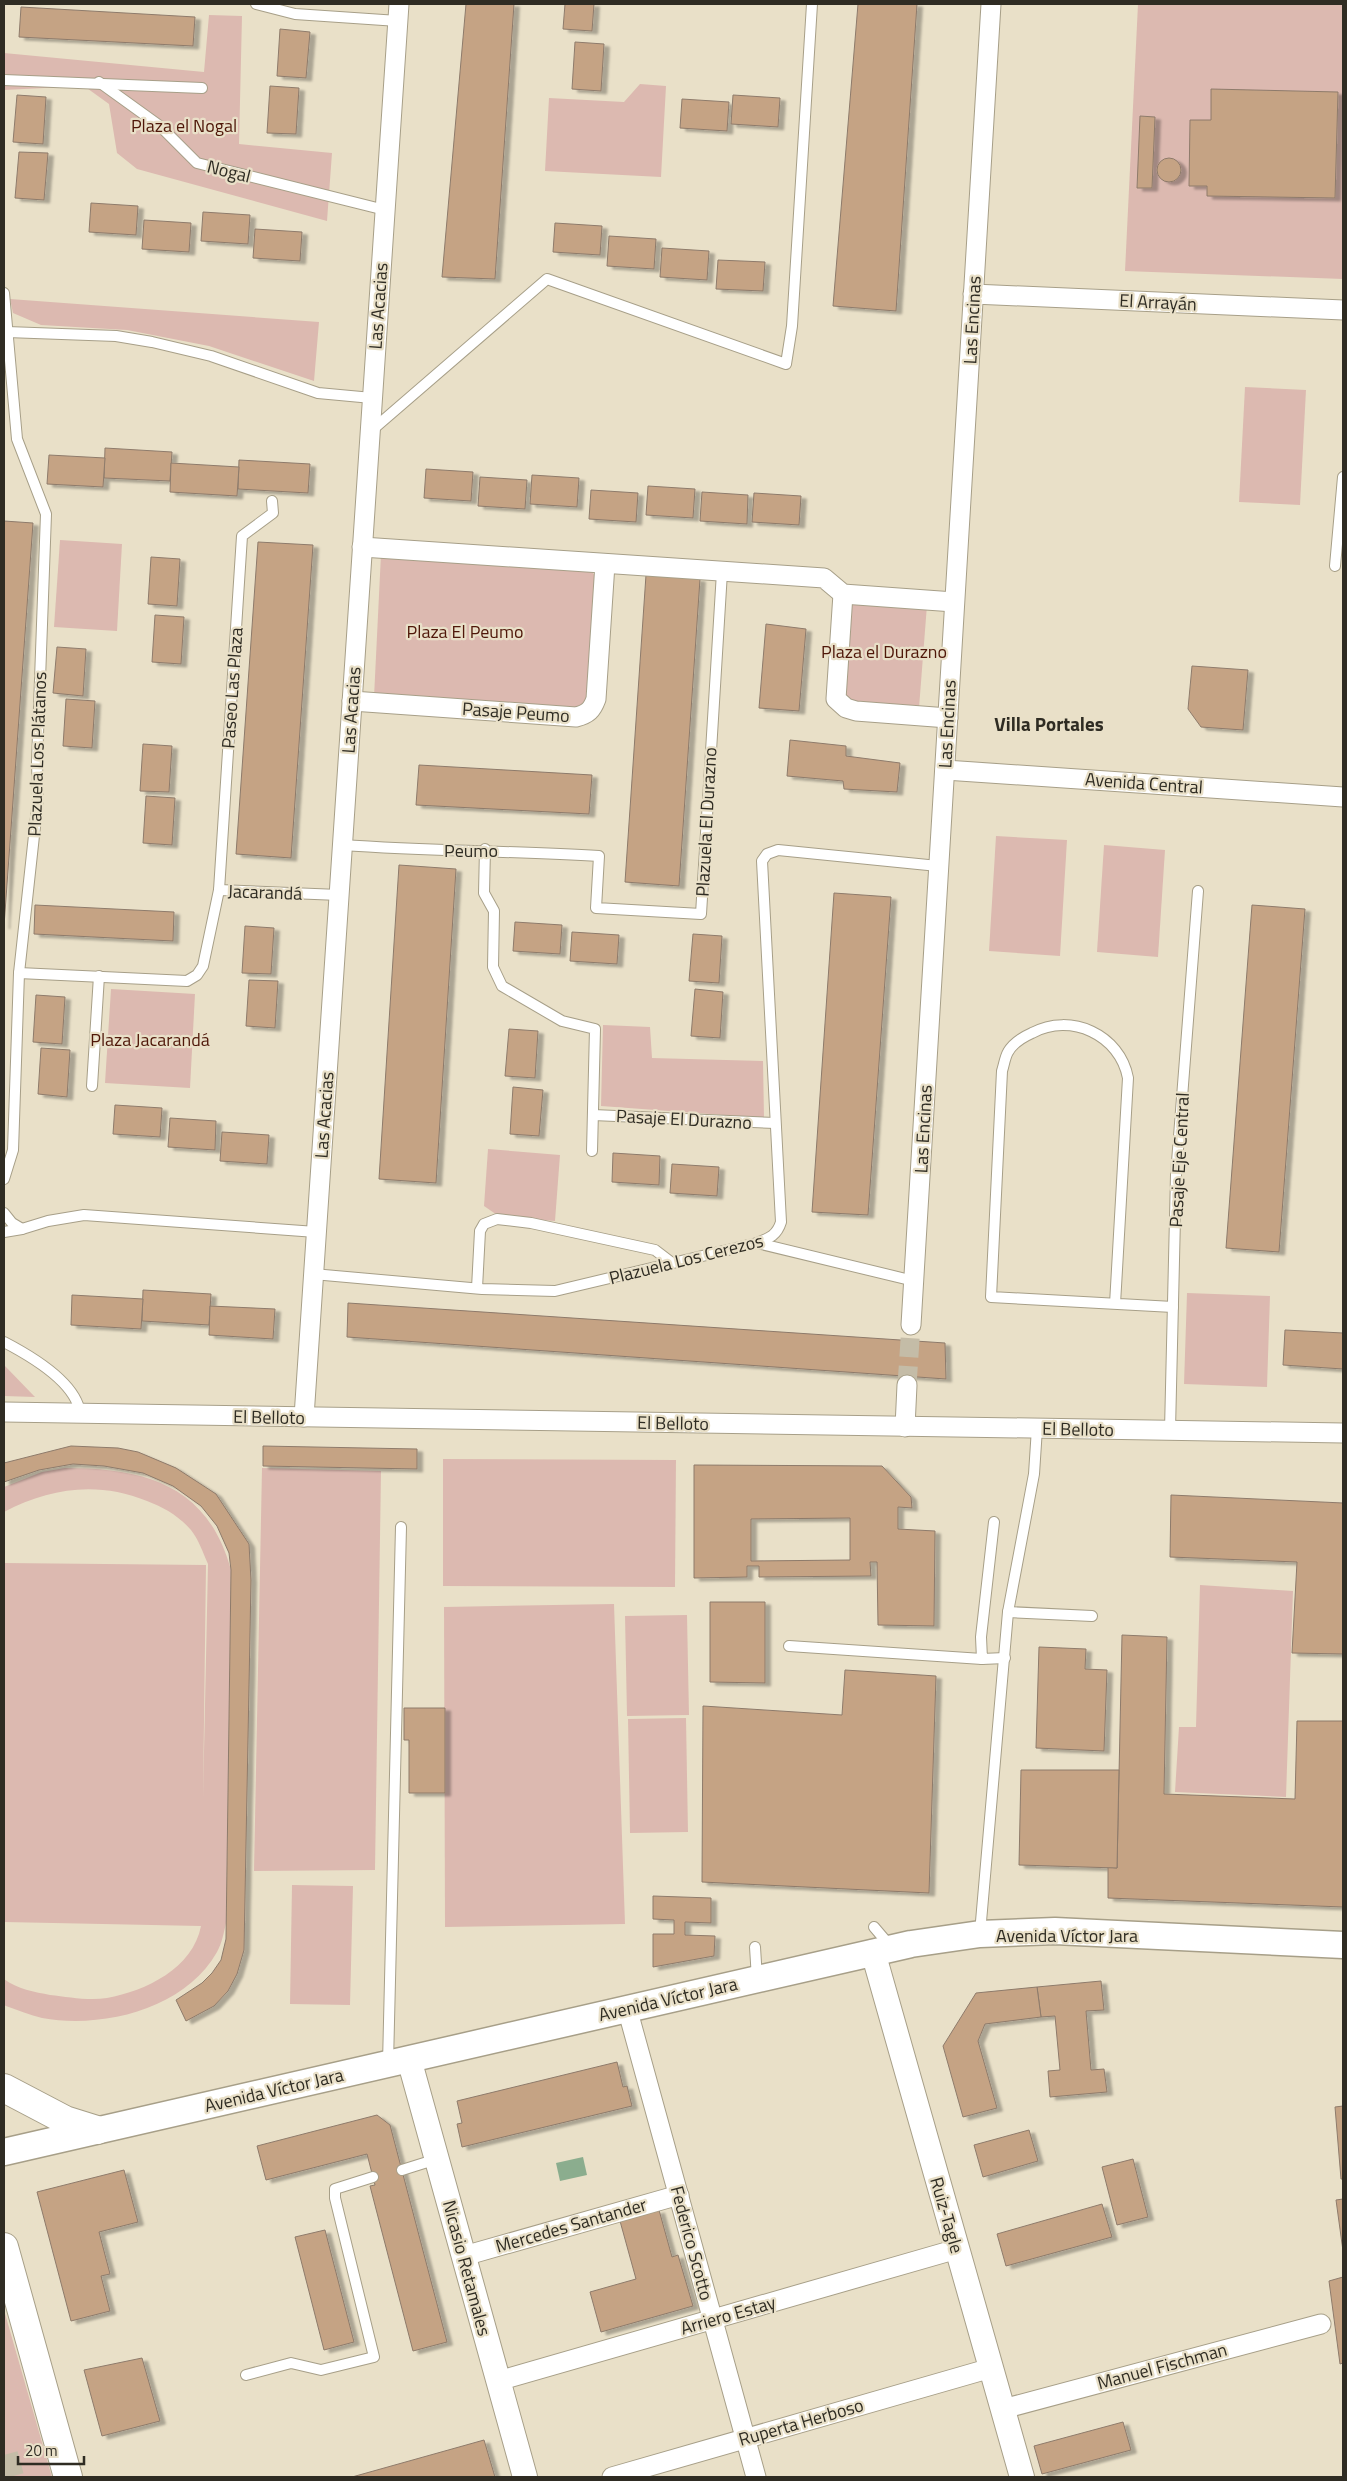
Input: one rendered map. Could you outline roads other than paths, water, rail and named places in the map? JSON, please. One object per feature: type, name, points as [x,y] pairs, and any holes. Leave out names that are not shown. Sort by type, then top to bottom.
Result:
[{"type":"main road","name":"Avenida Víctor Jara","points":[[4,2152],[757,1979],[880,1943],[1018,1932],[1092,1932],[1343,1945]]},
{"type":"main road","points":[[4,2088],[65,2120],[97,2130]]},
{"type":"main road","points":[[5,2256],[68,2477]]},
{"type":"street","name":"Las Encinas","points":[[911,1325],[991,4]]},
{"type":"street","name":"Las Acacias","points":[[304,1417],[398,13]]},
{"type":"street","name":"El Arrayán","points":[[973,294],[1343,310]]},
{"type":"street","points":[[362,547],[824,578],[843,594],[954,602]]},
{"type":"street","name":"Pasaje Peumo","points":[[352,701],[576,716],[586,714],[593,708],[596,699],[605,564]]},
{"type":"street","points":[[843,594],[836,698],[839,703],[856,711],[948,718]]},
{"type":"street","name":"Avenida Central","points":[[945,770],[1343,797]]},
{"type":"street","points":[[905,1427],[907,1385]]},
{"type":"street","name":"El Belloto","points":[[4,1412],[905,1427],[1343,1432]]},
{"type":"street","name":"Ruiz-Tagle","points":[[880,1943],[957,2249],[1022,2477]]},
{"type":"street","name":"Federico Scotto","points":[[627,2008],[756,2477]]},
{"type":"street","name":"Nicasio Retamales","points":[[398,2061],[437,2158],[525,2477]]},
{"type":"street","name":"Mercedes Santander","points":[[464,2256],[679,2195]]},
{"type":"street","name":"Arriero Estay","points":[[498,2381],[957,2249]]},
{"type":"street","name":"Manuel Fischman","points":[[1003,2410],[1321,2324]]},
{"type":"street","name":"Ruperta Herboso","points":[[612,2477],[991,2368]]},
{"type":"lane","points":[[256,4],[295,14],[398,13]]},
{"type":"lane","points":[[370,432],[547,279],[786,364],[792,326],[812,4]]},
{"type":"lane","points":[[4,80],[99,82],[202,88]]},
{"type":"lane","name":"Nogal","points":[[99,82],[160,126],[197,163],[385,210]]},
{"type":"lane","name":"Plazuela Los Plátanos","points":[[4,293],[17,439],[46,514],[37,762],[38,799],[19,972],[14,1144],[4,1179]]},
{"type":"lane","points":[[7,332],[134,338],[211,356],[318,393],[372,398]]},
{"type":"lane","points":[[1336,566],[1343,477]]},
{"type":"lane","name":"Paseo Las Plaza","points":[[219,890],[242,536],[273,513],[272,501]]},
{"type":"lane","name":"Plazuela El Durazno","points":[[599,856],[596,908],[701,914],[722,572]]},
{"type":"lane","name":"Peumo","points":[[342,845],[426,850],[486,849],[599,856]]},
{"type":"lane","points":[[486,849],[484,893],[494,911],[492,967],[496,978],[502,986],[562,1021],[595,1029],[592,1151]]},
{"type":"lane","name":"Plazuela Los Cerezos","points":[[313,1274],[477,1288],[555,1291],[672,1264],[772,1237],[778,1230],[781,1222],[774,1123],[762,861],[768,854],[778,850],[938,866]]},
{"type":"lane","name":"Jacarandá","points":[[19,972],[187,981],[197,975],[204,966],[219,890],[339,895]]},
{"type":"lane","name":"Pasaje Eje Central","points":[[1170,1430],[1176,1175],[1198,891]]},
{"type":"lane","points":[[92,1086],[99,976]]},
{"type":"lane","points":[[1115,1304],[1128,1078],[1126,1066],[1119,1053],[1107,1040],[1090,1030],[1062,1025],[1039,1029],[1021,1038],[1008,1052],[1002,1070],[991,1297],[1115,1304],[1173,1307]]},
{"type":"lane","name":"Pasaje El Durazno","points":[[593,1115],[774,1123]]},
{"type":"lane","points":[[4,1213],[12,1223],[22,1229]]},
{"type":"lane","points":[[4,1232],[22,1229],[48,1220],[84,1215],[316,1232]]},
{"type":"lane","points":[[477,1288],[480,1231],[484,1224],[497,1219],[531,1224],[655,1250],[672,1264]]},
{"type":"lane","points":[[757,1242],[914,1281]]},
{"type":"lane","points":[[4,1342],[33,1357],[49,1371],[77,1401],[80,1414]]},
{"type":"lane","points":[[980,1934],[1008,1612],[1034,1474],[1037,1428]]},
{"type":"lane","points":[[982,1659],[982,1637],[994,1522]]},
{"type":"lane","points":[[398,2061],[401,1527]]},
{"type":"lane","points":[[1008,1612],[1092,1616]]},
{"type":"lane","points":[[789,1646],[982,1659],[1005,1658]]},
{"type":"lane","points":[[755,1947],[757,1979]]},
{"type":"lane","points":[[402,2170],[437,2158]]},
{"type":"lane","points":[[246,2375],[290,2363],[321,2370],[374,2357],[335,2198],[335,2189],[373,2177]]},
{"type":"tunnel","points":[[907,1385],[911,1325]]},
{"type":"tunnel","points":[[4,2455],[10,2477]]},
{"type":"district","name":"Villa Portales","points":[[1049,723]]},
{"type":"park label","name":"Plaza el Nogal","points":[[184,125]]},
{"type":"park label","name":"Plaza El Peumo","points":[[465,631]]},
{"type":"park label","name":"Plaza el Durazno","points":[[884,651]]},
{"type":"park label","name":"Plaza Jacarandá","points":[[150,1039]]}]
